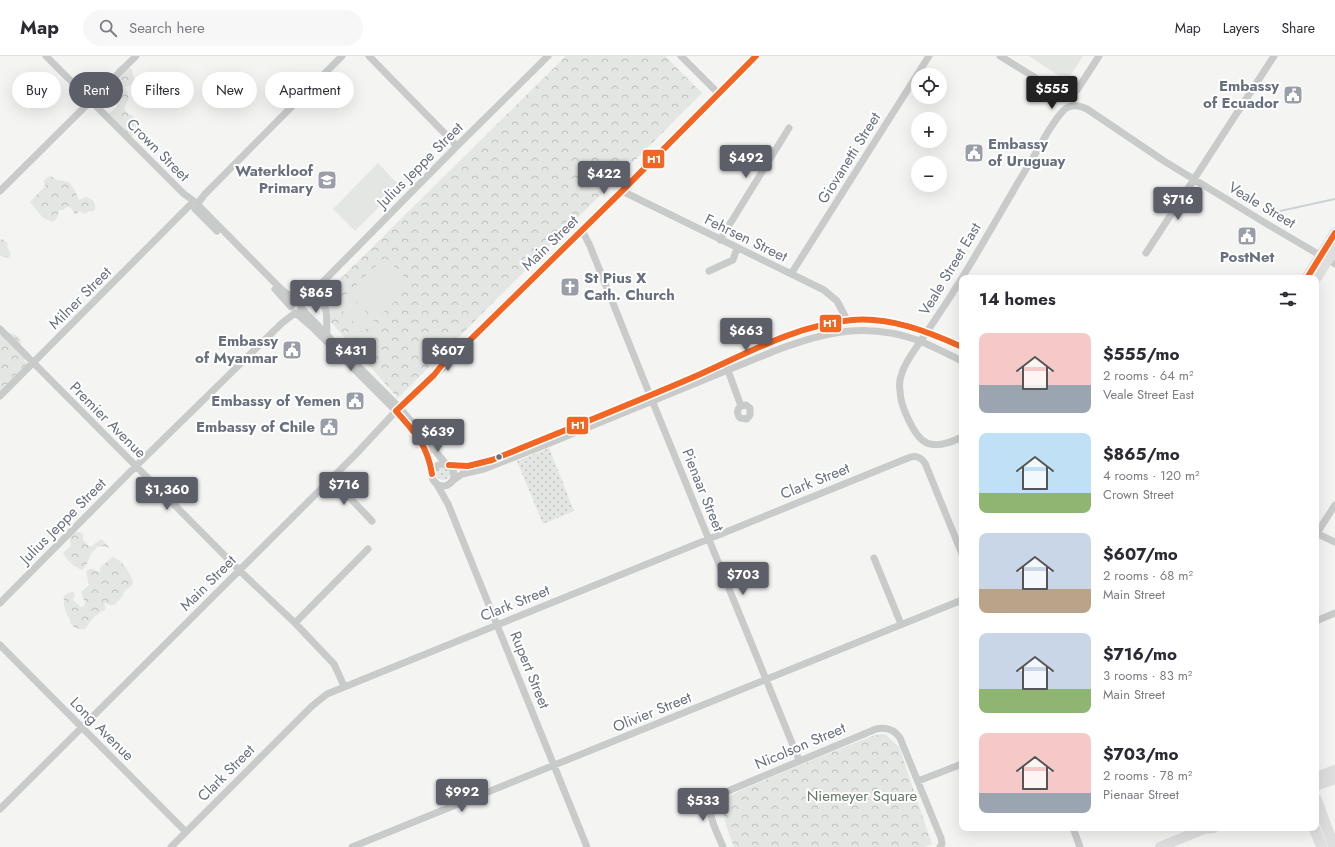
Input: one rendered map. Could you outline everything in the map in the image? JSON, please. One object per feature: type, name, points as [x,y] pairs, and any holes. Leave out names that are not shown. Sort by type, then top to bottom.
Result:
[{"type":"main road","points":[[1310,275],[1328,260],[1335,233]]},
{"type":"main road","points":[[1318,275],[1335,248]]},
{"type":"main road","points":[[1319,776],[1335,770]]},
{"type":"main road","points":[[1319,785],[1335,779]]},
{"type":"main road","points":[[1319,807],[1334,847]]},
{"type":"main road","points":[[1319,824],[1327,847]]},
{"type":"main road","points":[[1160,847],[1200,831]]},
{"type":"main road","points":[[1315,831],[1322,847]]},
{"type":"street","name":"Crown Street","points":[[46,56],[69,79]]},
{"type":"street","points":[[120,72],[136,56]]},
{"type":"street","name":"Milner Street","points":[[0,396],[179,218],[194,205],[342,56]]},
{"type":"street","points":[[369,56],[457,146]]},
{"type":"street","name":"Julius Jeppe Street","points":[[0,603],[548,56]]},
{"type":"street","points":[[681,56],[718,93]]},
{"type":"street","name":"Main Street","points":[[0,809],[240,570],[398,409],[622,191],[756,56]]},
{"type":"street","name":"Giovanetti Street","points":[[791,274],[929,56]]},
{"type":"street","points":[[1000,56],[1062,94],[1070,95],[1077,90],[1099,56]]},
{"type":"street","points":[[1146,253],[1274,56]]},
{"type":"street","name":"Veale Street","points":[[1073,106],[1080,106],[1086,109],[1164,161],[1328,260]]},
{"type":"street","name":"Veale Street East","points":[[963,275],[1004,204],[1055,123],[1065,110],[1073,106]]},
{"type":"street","points":[[0,191],[84,108]]},
{"type":"street","name":"Crown Street","points":[[98,108],[425,436],[438,455],[448,465]]},
{"type":"street","points":[[720,240],[789,128]]},
{"type":"street","name":"Fehrsen Street","points":[[622,191],[828,293],[839,304],[847,320]]},
{"type":"street","name":"Pienaar Street","points":[[582,230],[590,246],[799,760]]},
{"type":"street","points":[[709,271],[733,260],[737,248]]},
{"type":"street","name":"Veale Street East","points":[[959,282],[906,363],[900,384],[901,400],[914,430],[922,441],[934,445],[959,439]]},
{"type":"street","points":[[312,293],[325,306],[325,337]]},
{"type":"street","points":[[726,367],[756,349],[808,329],[847,320],[884,322],[927,332],[959,346]]},
{"type":"street","name":"Premier Avenue","points":[[0,329],[240,570],[295,623],[334,664],[344,686]]},
{"type":"street","points":[[572,430],[476,465],[463,467],[441,464],[437,465],[433,470],[432,478],[436,483],[442,486],[450,483],[462,474],[484,469],[572,430],[726,367],[831,332],[884,332],[899,335],[921,341],[959,360]]},
{"type":"street","points":[[756,349],[759,357]]},
{"type":"street","points":[[726,367],[742,406]]},
{"type":"street","name":"Crown Street","points":[[398,409],[426,447],[432,474]]},
{"type":"street","name":"Clark Street","points":[[171,847],[318,699],[327,694],[908,458],[916,456],[925,463],[959,547]]},
{"type":"street","points":[[448,465],[453,469],[454,473],[454,478],[450,483]]},
{"type":"street","points":[[331,478],[372,521]]},
{"type":"street","name":"Rupert Street","points":[[436,483],[448,504],[587,847]]},
{"type":"street","name":"Rupert Street","points":[[448,504],[447,494],[450,483]]},
{"type":"street","points":[[1319,528],[1335,505]]},
{"type":"street","points":[[1319,532],[1335,538]]},
{"type":"street","points":[[1319,532],[1335,542]]},
{"type":"street","points":[[295,623],[368,549]]},
{"type":"street","points":[[874,558],[901,624]]},
{"type":"street","name":"Olivier Street","points":[[352,847],[959,601]]},
{"type":"street","points":[[1319,620],[1335,613]]},
{"type":"street","name":"Long Avenue","points":[[0,645],[186,832]]},
{"type":"street","name":"Nicolson Street","points":[[723,847],[710,814],[711,804],[722,792],[876,728],[887,728],[894,731],[900,738],[941,838],[942,844],[940,847]]},
{"type":"street","points":[[918,781],[959,765]]},
{"type":"street","points":[[1073,831],[1080,847]]},
{"type":"green space","points":[[566,56],[665,56],[702,93],[398,398],[329,320],[324,295]]},
{"type":"green space","points":[[1029,56],[1083,56],[1067,81]]},
{"type":"green space","points":[[122,65],[126,69],[130,68],[132,72],[131,72],[131,85],[125,87],[129,98],[124,108],[128,114],[136,118],[139,123],[139,129],[135,136],[129,137],[108,114],[116,108],[123,108],[123,72],[116,72],[118,67]]},
{"type":"green space","points":[[378,163],[400,186],[355,231],[333,209]]},
{"type":"green space","points":[[51,176],[57,180],[69,182],[79,200],[86,197],[92,200],[95,205],[95,210],[92,212],[89,211],[85,214],[80,211],[75,215],[72,209],[68,206],[63,210],[59,210],[57,218],[53,222],[43,218],[30,202],[45,186],[44,181],[46,178]]},
{"type":"green space","points":[[2,239],[8,243],[7,246],[11,254],[9,258],[0,256],[0,240]]},
{"type":"green space","points":[[385,257],[412,285],[400,296],[373,269]]},
{"type":"green space","points":[[373,269],[399,297],[388,308],[361,280]]},
{"type":"green space","points":[[360,281],[387,309],[375,320],[349,293]]},
{"type":"green space","points":[[348,293],[374,321],[363,332],[336,304]]},
{"type":"green space","points":[[11,333],[18,336],[21,343],[21,353],[26,357],[24,361],[28,364],[0,392],[0,335]]},
{"type":"green space","points":[[549,448],[574,511],[543,524],[517,461]]},
{"type":"green space","points":[[440,466],[446,466],[450,470],[450,476],[446,480],[440,480],[436,476],[436,470]]},
{"type":"green space","points":[[74,532],[81,532],[83,535],[83,540],[90,547],[101,539],[109,547],[97,547],[91,554],[86,566],[82,570],[71,563],[63,553],[71,546],[70,539]]},
{"type":"green space","points":[[112,557],[119,560],[130,574],[133,581],[132,585],[124,592],[123,596],[114,605],[104,604],[106,609],[94,617],[85,629],[76,628],[70,623],[70,619],[65,608],[64,596],[72,592],[75,594],[73,600],[81,607],[84,606],[85,603],[81,592],[89,585],[86,572],[89,569],[93,569],[99,572],[100,568]]},
{"type":"green space","name":"Niemeyer Square","points":[[885,734],[899,747],[932,844],[924,847],[734,847],[723,810],[726,800],[733,794],[875,735]]},
{"type":"waterway","points":[[1271,213],[1335,199]]},
{"type":"transit line","name":"H1","points":[[432,474],[430,464],[423,447],[414,433],[396,411],[434,375],[442,365],[447,355],[464,346],[622,191],[756,56]]},
{"type":"transit line","name":"H1","points":[[1309,275],[1335,233]]},
{"type":"transit line","name":"H1","points":[[449,465],[468,466],[492,460],[671,387],[791,334],[831,323],[852,320],[894,323],[908,326],[959,346]]},
{"type":"place","name":"Embassy of Ecuador","points":[[1293,95]]},
{"type":"place","name":"Embassy of Uruguay","points":[[974,153]]},
{"type":"place","name":"Waterkloof Primary","points":[[327,180]]},
{"type":"place","name":"PostNet","points":[[1247,236]]},
{"type":"place","name":"St Pius X Cath. Church","points":[[570,287]]},
{"type":"place","name":"Embassy of Myanmar","points":[[292,350]]},
{"type":"place","name":"Embassy of Yemen","points":[[355,401]]},
{"type":"place","name":"Embassy of Chile","points":[[329,427]]}]
